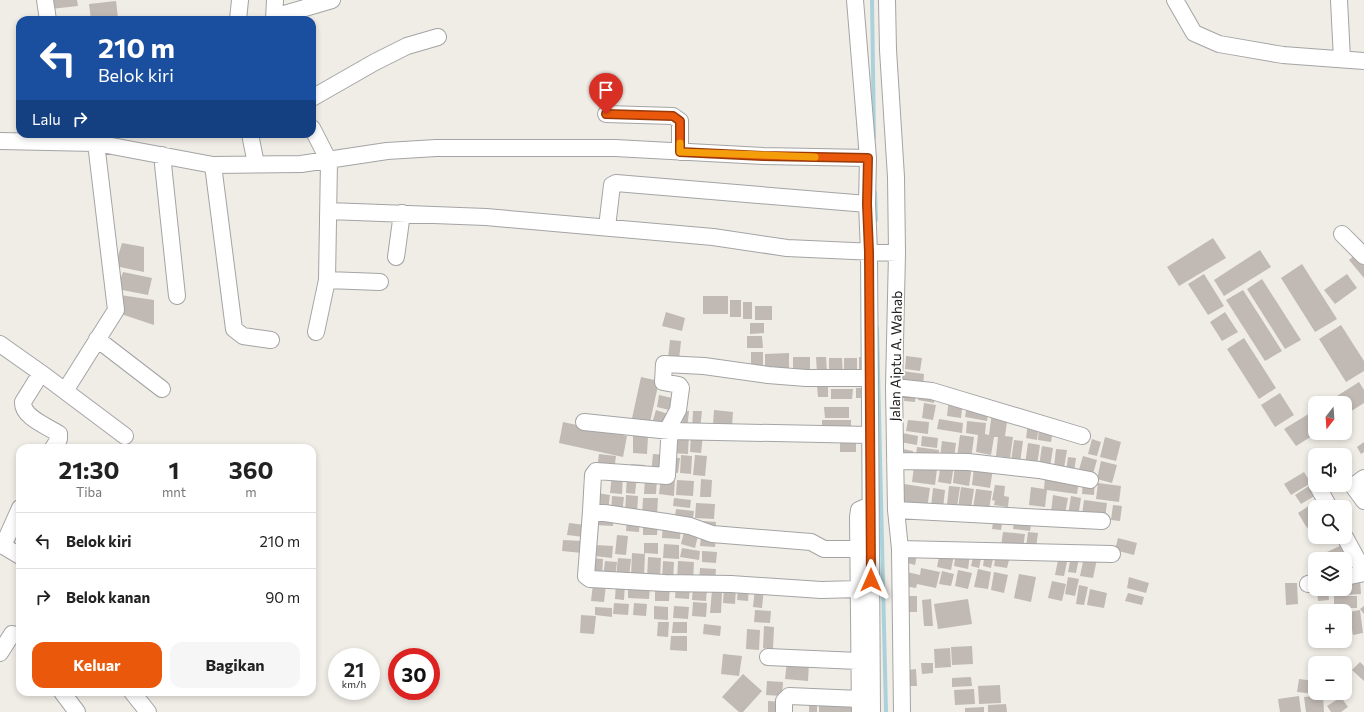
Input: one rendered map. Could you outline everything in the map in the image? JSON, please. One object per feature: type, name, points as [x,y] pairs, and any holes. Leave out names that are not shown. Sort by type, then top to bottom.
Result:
[{"type":"street","points":[[45,0],[47,16]]},
{"type":"street","points":[[238,16],[240,0]]},
{"type":"street","points":[[274,16],[275,0]]},
{"type":"street","points":[[280,16],[332,0]]},
{"type":"street","points":[[855,0],[868,158],[867,204],[872,252],[870,378],[872,712]]},
{"type":"street","name":"Jalan Aiptu A. Wahab","points":[[887,0],[888,50],[896,177],[894,387],[896,510],[900,549],[902,712]]},
{"type":"street","points":[[1175,0],[1190,30],[1206,40],[1218,44],[1283,55],[1364,61]]},
{"type":"street","points":[[1339,0],[1342,59]]},
{"type":"street","points":[[316,96],[375,62],[407,46],[438,37]]},
{"type":"street","points":[[606,114],[673,116],[678,118],[680,121],[680,152]]},
{"type":"street","points":[[316,136],[329,161],[327,280],[316,332]]},
{"type":"street","points":[[0,141],[61,138],[162,154],[213,165],[301,164],[388,151],[436,148],[614,148],[763,156],[868,158]]},
{"type":"street","points":[[251,138],[256,164]]},
{"type":"street","points":[[65,390],[116,310],[96,143]]},
{"type":"street","points":[[162,154],[177,296]]},
{"type":"street","points":[[213,165],[234,329],[243,336],[271,340]]},
{"type":"street","points":[[607,227],[612,185],[616,183],[867,204]]},
{"type":"street","points":[[329,211],[486,217],[713,237],[787,248],[895,253]]},
{"type":"street","points":[[396,257],[402,213]]},
{"type":"street","points":[[1342,234],[1364,256]]},
{"type":"street","points":[[327,280],[380,282]]},
{"type":"street","points":[[97,339],[162,389]]},
{"type":"street","points":[[0,344],[65,390],[125,436]]},
{"type":"street","points":[[860,588],[821,590],[731,584],[665,583],[590,579],[586,576],[593,475],[596,471],[667,476],[671,423],[678,410],[681,388],[679,385],[663,382],[664,365],[667,363],[782,376],[870,378]]},
{"type":"street","points":[[40,373],[23,402],[23,407],[26,413],[59,434],[59,439],[56,444]]},
{"type":"street","points":[[894,387],[932,391],[1082,436]]},
{"type":"street","points":[[584,422],[670,431],[870,434]]},
{"type":"street","points":[[895,461],[968,462],[1039,470],[1090,480]]},
{"type":"street","points":[[1358,482],[1364,501]]},
{"type":"street","points":[[784,712],[784,701],[789,696],[860,705],[858,661],[860,588],[858,513],[862,507],[870,505]]},
{"type":"street","points":[[896,510],[1102,521]]},
{"type":"street","points":[[591,511],[690,526],[712,534],[811,542],[824,550],[859,548]]},
{"type":"street","points":[[16,516],[1,545],[16,554]]},
{"type":"street","points":[[1349,544],[1364,572],[1352,575]]},
{"type":"street","points":[[900,549],[1112,554]]},
{"type":"street","points":[[0,653],[12,634],[16,635]]},
{"type":"street","points":[[768,657],[858,661]]},
{"type":"street","points":[[65,696],[77,712]]},
{"type":"street","points":[[135,696],[148,712]]},
{"type":"building","points":[[50,0],[77,0],[78,6],[51,9]]},
{"type":"building","points":[[116,1],[118,16],[90,16],[89,4]]},
{"type":"building","points":[[1213,238],[1226,258],[1179,286],[1167,267]]},
{"type":"building","points":[[122,243],[144,247],[144,272],[115,266]]},
{"type":"building","points":[[1260,250],[1271,267],[1224,296],[1214,280]]},
{"type":"building","points":[[1355,255],[1364,266],[1364,278],[1349,260]]},
{"type":"building","points":[[1302,264],[1337,319],[1315,332],[1281,278]]},
{"type":"building","points":[[123,272],[152,278],[148,295],[117,289]]},
{"type":"building","points":[[1204,274],[1224,306],[1208,315],[1188,284]]},
{"type":"building","points":[[1347,274],[1357,288],[1335,304],[1324,290]]},
{"type":"building","points":[[1262,279],[1301,340],[1285,349],[1247,289]]},
{"type":"building","points":[[1243,290],[1282,351],[1265,361],[1226,300]]},
{"type":"building","points":[[120,295],[154,300],[154,325],[118,313]]},
{"type":"building","points":[[703,296],[728,296],[728,314],[703,314]]},
{"type":"building","points":[[730,300],[741,300],[741,317],[730,317]]},
{"type":"building","points":[[743,302],[752,302],[752,319],[743,319]]},
{"type":"building","points":[[755,306],[772,306],[772,320],[755,320]]},
{"type":"building","points":[[666,312],[685,318],[682,331],[662,326]]},
{"type":"building","points":[[1225,312],[1238,332],[1222,341],[1210,322]]},
{"type":"building","points":[[750,323],[764,323],[764,333],[750,334]]},
{"type":"building","points":[[1341,325],[1364,361],[1364,371],[1346,382],[1319,339]]},
{"type":"building","points":[[747,336],[762,336],[763,348],[747,348]]},
{"type":"building","points":[[1244,338],[1276,388],[1259,399],[1227,349]]},
{"type":"building","points":[[670,340],[681,341],[679,360],[668,359]]},
{"type":"building","points":[[751,352],[763,352],[763,367],[751,367]]},
{"type":"building","points":[[789,353],[789,372],[765,372],[765,354]]},
{"type":"building","points":[[906,356],[922,358],[920,371],[905,369]]},
{"type":"building","points":[[793,357],[810,357],[810,374],[793,374]]},
{"type":"building","points":[[816,357],[826,357],[827,373],[817,373]]},
{"type":"building","points":[[859,357],[868,357],[868,374],[859,374]]},
{"type":"building","points":[[829,358],[842,358],[843,374],[829,374]]},
{"type":"building","points":[[844,358],[857,358],[857,374],[844,374]]},
{"type":"building","points":[[902,371],[924,374],[923,387],[900,384]]},
{"type":"building","points":[[641,377],[659,381],[649,427],[631,423]]},
{"type":"building","points":[[1359,382],[1364,390],[1364,403],[1352,411],[1352,396],[1337,396]]},
{"type":"building","points":[[817,386],[828,386],[828,397],[818,397]]},
{"type":"building","points":[[856,388],[867,388],[868,398],[856,398]]},
{"type":"building","points":[[831,389],[853,389],[852,399],[831,399]]},
{"type":"building","points":[[905,391],[916,393],[915,402],[904,401]]},
{"type":"building","points":[[920,392],[935,394],[934,403],[918,400]]},
{"type":"building","points":[[1280,393],[1294,415],[1275,427],[1261,405]]},
{"type":"building","points":[[659,395],[672,398],[669,410],[657,407]]},
{"type":"building","points":[[949,399],[963,401],[961,418],[947,416]]},
{"type":"building","points":[[924,403],[936,405],[933,420],[922,418]]},
{"type":"building","points":[[967,405],[989,408],[987,421],[965,417]]},
{"type":"building","points":[[824,407],[849,407],[849,418],[825,418]]},
{"type":"building","points":[[656,410],[668,414],[665,426],[652,423]]},
{"type":"building","points":[[714,410],[733,412],[732,426],[713,425]]},
{"type":"building","points":[[683,411],[689,411],[687,430],[682,429]]},
{"type":"building","points":[[693,411],[702,411],[700,429],[692,429]]},
{"type":"building","points":[[992,412],[1008,415],[1005,436],[1013,437],[1010,458],[996,456],[998,437],[994,437],[991,455],[976,452],[978,435],[966,433],[967,421],[986,423],[985,434],[989,435]]},
{"type":"building","points":[[1308,414],[1308,439],[1296,446],[1284,429]]},
{"type":"building","points":[[939,419],[963,423],[962,433],[937,429]]},
{"type":"building","points":[[822,420],[851,420],[851,430],[822,430]]},
{"type":"building","points":[[908,420],[929,422],[928,434],[906,431]]},
{"type":"building","points":[[563,422],[627,436],[623,457],[559,443]]},
{"type":"building","points":[[1028,423],[1039,425],[1037,440],[1026,438]]},
{"type":"building","points":[[1039,428],[1053,430],[1051,442],[1038,440]]},
{"type":"building","points":[[672,432],[689,432],[688,454],[671,453]]},
{"type":"building","points":[[902,433],[918,436],[917,445],[900,442]]},
{"type":"building","points":[[691,434],[703,435],[701,453],[690,452]]},
{"type":"building","points":[[960,435],[974,437],[971,459],[957,457]]},
{"type":"building","points":[[633,436],[648,436],[647,454],[633,453]]},
{"type":"building","points":[[922,436],[938,438],[937,448],[921,446]]},
{"type":"building","points":[[840,437],[856,437],[856,452],[840,452]]},
{"type":"building","points":[[1105,437],[1121,442],[1116,461],[1100,457]]},
{"type":"building","points":[[1092,439],[1101,442],[1097,456],[1088,454]]},
{"type":"building","points":[[1014,440],[1023,441],[1020,463],[1011,461]]},
{"type":"building","points":[[942,441],[956,443],[954,459],[940,457]]},
{"type":"building","points":[[1364,442],[1364,452],[1361,454],[1357,447]]},
{"type":"building","points":[[1028,443],[1040,445],[1037,465],[1025,464]]},
{"type":"building","points":[[1042,446],[1053,448],[1050,467],[1039,466]]},
{"type":"building","points":[[917,447],[939,450],[938,459],[916,456]]},
{"type":"building","points":[[898,448],[913,451],[912,457],[897,455]]},
{"type":"building","points":[[1056,449],[1067,450],[1064,468],[1054,467]]},
{"type":"building","points":[[599,454],[616,456],[614,471],[597,469]]},
{"type":"building","points":[[653,454],[667,455],[665,474],[651,473]]},
{"type":"building","points":[[681,455],[692,456],[691,474],[680,473]]},
{"type":"building","points":[[695,455],[707,456],[705,476],[693,475]]},
{"type":"building","points":[[1083,456],[1097,460],[1092,477],[1078,473]]},
{"type":"building","points":[[670,457],[680,458],[678,473],[668,472]]},
{"type":"building","points":[[1068,457],[1076,458],[1074,473],[1066,472]]},
{"type":"building","points":[[1101,461],[1117,465],[1112,483],[1097,479]]},
{"type":"building","points":[[941,463],[954,465],[951,484],[938,482]]},
{"type":"building","points":[[631,464],[645,465],[645,473],[630,472]]},
{"type":"building","points":[[955,464],[972,466],[969,486],[953,483]]},
{"type":"building","points":[[914,466],[937,469],[935,485],[912,482]]},
{"type":"building","points":[[974,467],[993,469],[990,488],[972,485]]},
{"type":"building","points":[[1304,472],[1308,478],[1308,485],[1291,495],[1284,484]]},
{"type":"building","points":[[612,474],[623,475],[622,494],[610,493]]},
{"type":"building","points":[[627,476],[637,476],[635,494],[626,493]]},
{"type":"building","points":[[661,477],[675,479],[674,496],[659,494]]},
{"type":"building","points":[[1045,477],[1079,481],[1077,494],[1047,490],[1045,507],[1029,505],[1031,487],[1044,489]]},
{"type":"building","points":[[645,478],[657,479],[656,494],[644,494]]},
{"type":"building","points":[[701,479],[712,480],[711,497],[700,497]]},
{"type":"building","points":[[677,480],[694,481],[693,496],[676,495]]},
{"type":"building","points":[[1083,481],[1095,482],[1094,495],[1082,494]]},
{"type":"building","points":[[1098,483],[1121,486],[1119,502],[1096,499]]},
{"type":"building","points":[[904,484],[930,488],[927,509],[901,505]]},
{"type":"building","points":[[995,485],[1005,486],[1004,496],[1009,497],[1008,507],[994,505],[995,501],[992,500]]},
{"type":"building","points":[[949,486],[960,487],[957,507],[952,504],[947,505]]},
{"type":"building","points":[[961,487],[974,489],[971,509],[958,508]]},
{"type":"building","points":[[1308,487],[1308,492],[1317,492],[1318,494],[1301,504],[1295,495]]},
{"type":"building","points":[[933,488],[945,490],[943,509],[931,507]]},
{"type":"building","points":[[976,489],[992,491],[989,510],[973,508]]},
{"type":"building","points":[[597,493],[610,495],[608,511],[596,510]]},
{"type":"building","points":[[626,495],[638,496],[637,513],[625,512]]},
{"type":"building","points":[[1053,495],[1068,498],[1065,514],[1051,512]]},
{"type":"building","points":[[612,496],[624,497],[622,514],[611,513]]},
{"type":"building","points":[[1071,496],[1081,498],[1078,517],[1068,515]]},
{"type":"building","points":[[643,498],[658,498],[657,516],[642,515]]},
{"type":"building","points":[[674,498],[691,500],[690,508],[673,506]]},
{"type":"building","points":[[1084,500],[1107,503],[1105,518],[1082,515]]},
{"type":"building","points":[[696,503],[715,504],[714,519],[695,518]]},
{"type":"building","points":[[1113,505],[1122,506],[1120,521],[1111,520]]},
{"type":"building","points":[[1308,506],[1308,527],[1307,528],[1298,513]]},
{"type":"building","points":[[676,509],[694,511],[692,524],[674,522]]},
{"type":"building","points":[[595,513],[614,515],[613,526],[594,525]]},
{"type":"building","points":[[994,517],[1003,518],[1001,530],[992,529]]},
{"type":"building","points":[[1015,517],[1032,519],[1030,531],[1013,529]]},
{"type":"building","points":[[627,518],[640,519],[639,532],[626,531]]},
{"type":"building","points":[[643,521],[658,522],[657,535],[643,535]]},
{"type":"building","points":[[703,521],[716,522],[715,532],[702,531]]},
{"type":"building","points":[[569,523],[585,525],[584,537],[567,535]]},
{"type":"building","points":[[663,524],[681,525],[680,539],[662,538]]},
{"type":"building","points":[[685,528],[699,532],[695,548],[681,544]]},
{"type":"building","points":[[1003,532],[1025,534],[1023,549],[1001,546]]},
{"type":"building","points":[[1028,532],[1038,533],[1036,548],[1026,547]]},
{"type":"building","points":[[617,535],[628,536],[626,555],[615,554]]},
{"type":"building","points":[[701,536],[716,537],[715,547],[700,546]]},
{"type":"building","points":[[1118,538],[1137,543],[1134,555],[1115,550]]},
{"type":"building","points":[[563,540],[583,541],[582,553],[562,551]]},
{"type":"building","points":[[644,543],[658,543],[658,554],[645,553],[644,578],[631,577],[632,553],[644,554]]},
{"type":"building","points":[[664,544],[679,545],[679,559],[663,558]]},
{"type":"building","points":[[1346,544],[1350,552],[1327,552]]},
{"type":"building","points":[[595,545],[613,546],[612,558],[594,556]]},
{"type":"building","points":[[682,548],[700,551],[699,560],[680,557]]},
{"type":"building","points":[[702,551],[717,552],[716,563],[702,562]]},
{"type":"building","points":[[940,552],[954,555],[951,570],[937,567]]},
{"type":"building","points":[[956,552],[970,555],[968,569],[954,566]]},
{"type":"building","points":[[985,552],[994,554],[991,568],[983,566]]},
{"type":"building","points":[[906,553],[917,555],[915,565],[904,562]]},
{"type":"building","points":[[974,553],[982,554],[979,568],[971,566]]},
{"type":"building","points":[[996,554],[1010,556],[1007,568],[994,566]]},
{"type":"building","points":[[1071,556],[1079,558],[1076,573],[1068,572]]},
{"type":"building","points":[[648,557],[661,558],[660,579],[647,579]]},
{"type":"building","points":[[1084,557],[1097,559],[1093,578],[1080,576]]},
{"type":"building","points":[[1352,557],[1355,564],[1352,565]]},
{"type":"building","points":[[591,558],[603,559],[602,578],[589,577]]},
{"type":"building","points":[[618,558],[631,559],[629,578],[616,577]]},
{"type":"building","points":[[1058,560],[1067,562],[1064,576],[1055,575]]},
{"type":"building","points":[[605,561],[617,562],[615,578],[603,577]]},
{"type":"building","points":[[663,561],[674,562],[673,582],[662,581]]},
{"type":"building","points":[[678,561],[694,562],[693,581],[677,580]]},
{"type":"building","points":[[700,568],[716,569],[715,582],[699,581]]},
{"type":"building","points":[[921,568],[940,572],[936,588],[917,584],[916,588],[904,586],[907,572],[920,575]]},
{"type":"building","points":[[978,569],[991,572],[988,589],[974,587]]},
{"type":"building","points":[[958,570],[972,573],[968,589],[955,586]]},
{"type":"building","points":[[942,571],[954,574],[951,586],[939,584]]},
{"type":"building","points":[[994,572],[1008,575],[1004,593],[991,590]]},
{"type":"building","points":[[1019,574],[1036,577],[1031,602],[1014,598]]},
{"type":"building","points":[[1068,577],[1079,579],[1075,596],[1065,594]]},
{"type":"building","points":[[1129,577],[1149,583],[1146,593],[1127,588]]},
{"type":"building","points":[[1360,579],[1361,594],[1352,595],[1352,580]]},
{"type":"building","points":[[1052,581],[1066,584],[1062,601],[1048,598]]},
{"type":"building","points":[[616,582],[625,583],[624,600],[615,599]]},
{"type":"building","points":[[1285,583],[1297,583],[1298,604],[1286,605]]},
{"type":"building","points":[[593,584],[606,585],[604,602],[591,601]]},
{"type":"building","points":[[676,585],[690,586],[689,599],[675,598]]},
{"type":"building","points":[[1079,585],[1088,587],[1084,605],[1076,604]]},
{"type":"building","points":[[628,586],[650,587],[649,599],[628,598]]},
{"type":"building","points":[[655,587],[670,587],[669,601],[655,601]]},
{"type":"building","points":[[693,587],[707,588],[706,601],[692,600]]},
{"type":"building","points":[[724,587],[736,588],[735,604],[723,603]]},
{"type":"building","points":[[738,588],[749,589],[748,601],[737,600]]},
{"type":"building","points":[[755,588],[764,588],[762,608],[753,607]]},
{"type":"building","points":[[1090,589],[1107,593],[1104,608],[1087,605]]},
{"type":"building","points":[[712,590],[722,591],[721,613],[710,613]]},
{"type":"building","points":[[1128,593],[1144,597],[1142,605],[1125,601]]},
{"type":"building","points":[[905,596],[917,596],[917,612],[905,612]]},
{"type":"building","points":[[1318,596],[1329,596],[1329,600],[1318,601]]},
{"type":"building","points":[[1334,596],[1357,596],[1357,608],[1352,608],[1352,604],[1334,604]]},
{"type":"building","points":[[931,599],[933,626],[924,626],[922,600]]},
{"type":"building","points":[[968,599],[972,624],[938,629],[934,604]]},
{"type":"building","points":[[693,602],[707,603],[706,617],[692,616]]},
{"type":"building","points":[[614,603],[629,604],[628,615],[613,614]]},
{"type":"building","points":[[634,603],[647,604],[646,616],[633,615]]},
{"type":"building","points":[[654,606],[668,607],[668,620],[654,619]]},
{"type":"building","points":[[674,606],[689,607],[688,619],[673,618]]},
{"type":"building","points":[[1364,606],[1364,614],[1360,609]]},
{"type":"building","points":[[595,607],[612,608],[612,617],[595,615]]},
{"type":"building","points":[[755,610],[771,611],[770,623],[754,622]]},
{"type":"building","points":[[1360,610],[1363,633],[1353,635],[1352,611]]},
{"type":"building","points":[[581,615],[596,616],[594,634],[580,633]]},
{"type":"building","points":[[658,622],[669,622],[668,637],[657,636]]},
{"type":"building","points":[[673,622],[687,622],[687,633],[672,633]]},
{"type":"building","points":[[704,624],[721,626],[720,636],[703,634]]},
{"type":"building","points":[[764,626],[774,627],[773,649],[763,648]]},
{"type":"building","points":[[747,629],[760,630],[759,650],[746,649]]},
{"type":"building","points":[[671,636],[687,636],[687,651],[670,650]]},
{"type":"building","points":[[972,646],[973,664],[952,665],[951,647]]},
{"type":"building","points":[[950,648],[951,667],[935,668],[934,649]]},
{"type":"building","points":[[723,654],[742,656],[739,676],[721,674]]},
{"type":"building","points":[[787,661],[809,663],[808,681],[785,679]]},
{"type":"building","points":[[1360,662],[1364,666],[1364,681],[1352,670]]},
{"type":"building","points":[[921,663],[933,663],[933,673],[922,674]]},
{"type":"building","points":[[916,669],[917,686],[909,686],[908,670]]},
{"type":"building","points":[[743,674],[762,691],[743,712],[739,712],[722,697]]},
{"type":"building","points":[[971,677],[972,686],[952,687],[952,678]]},
{"type":"building","points":[[1299,679],[1308,680],[1308,693],[1297,692]]},
{"type":"building","points":[[767,681],[783,682],[782,696],[766,695]]},
{"type":"building","points":[[1000,685],[1001,703],[979,704],[978,686]]},
{"type":"building","points":[[974,689],[975,704],[955,705],[954,690]]},
{"type":"building","points":[[1299,696],[1301,712],[1280,712],[1278,699]]},
{"type":"building","points":[[1304,697],[1308,697],[1308,700],[1323,700],[1324,712],[1306,712]]},
{"type":"building","points":[[1336,700],[1343,700],[1348,707],[1341,712],[1331,712],[1327,706]]},
{"type":"building","points":[[768,701],[783,702],[782,712],[768,712]]},
{"type":"building","points":[[819,702],[857,705],[857,712],[819,712]]},
{"type":"building","points":[[809,703],[817,703],[817,712],[809,712]]},
{"type":"building","points":[[1006,704],[1007,712],[988,712],[988,705]]},
{"type":"building","points":[[984,707],[984,712],[965,712],[965,708]]},
{"type":"waterway","points":[[872,0],[874,138]]},
{"type":"waterway","points":[[875,192],[876,220]]},
{"type":"waterway","points":[[877,328],[886,712]]},
{"type":"slow traffic","points":[[680,143],[680,152],[815,157]]},
{"type":"route","points":[[606,114],[673,116],[678,118],[680,121],[680,152],[763,156],[868,158],[867,204],[869,252],[871,580]]}]
